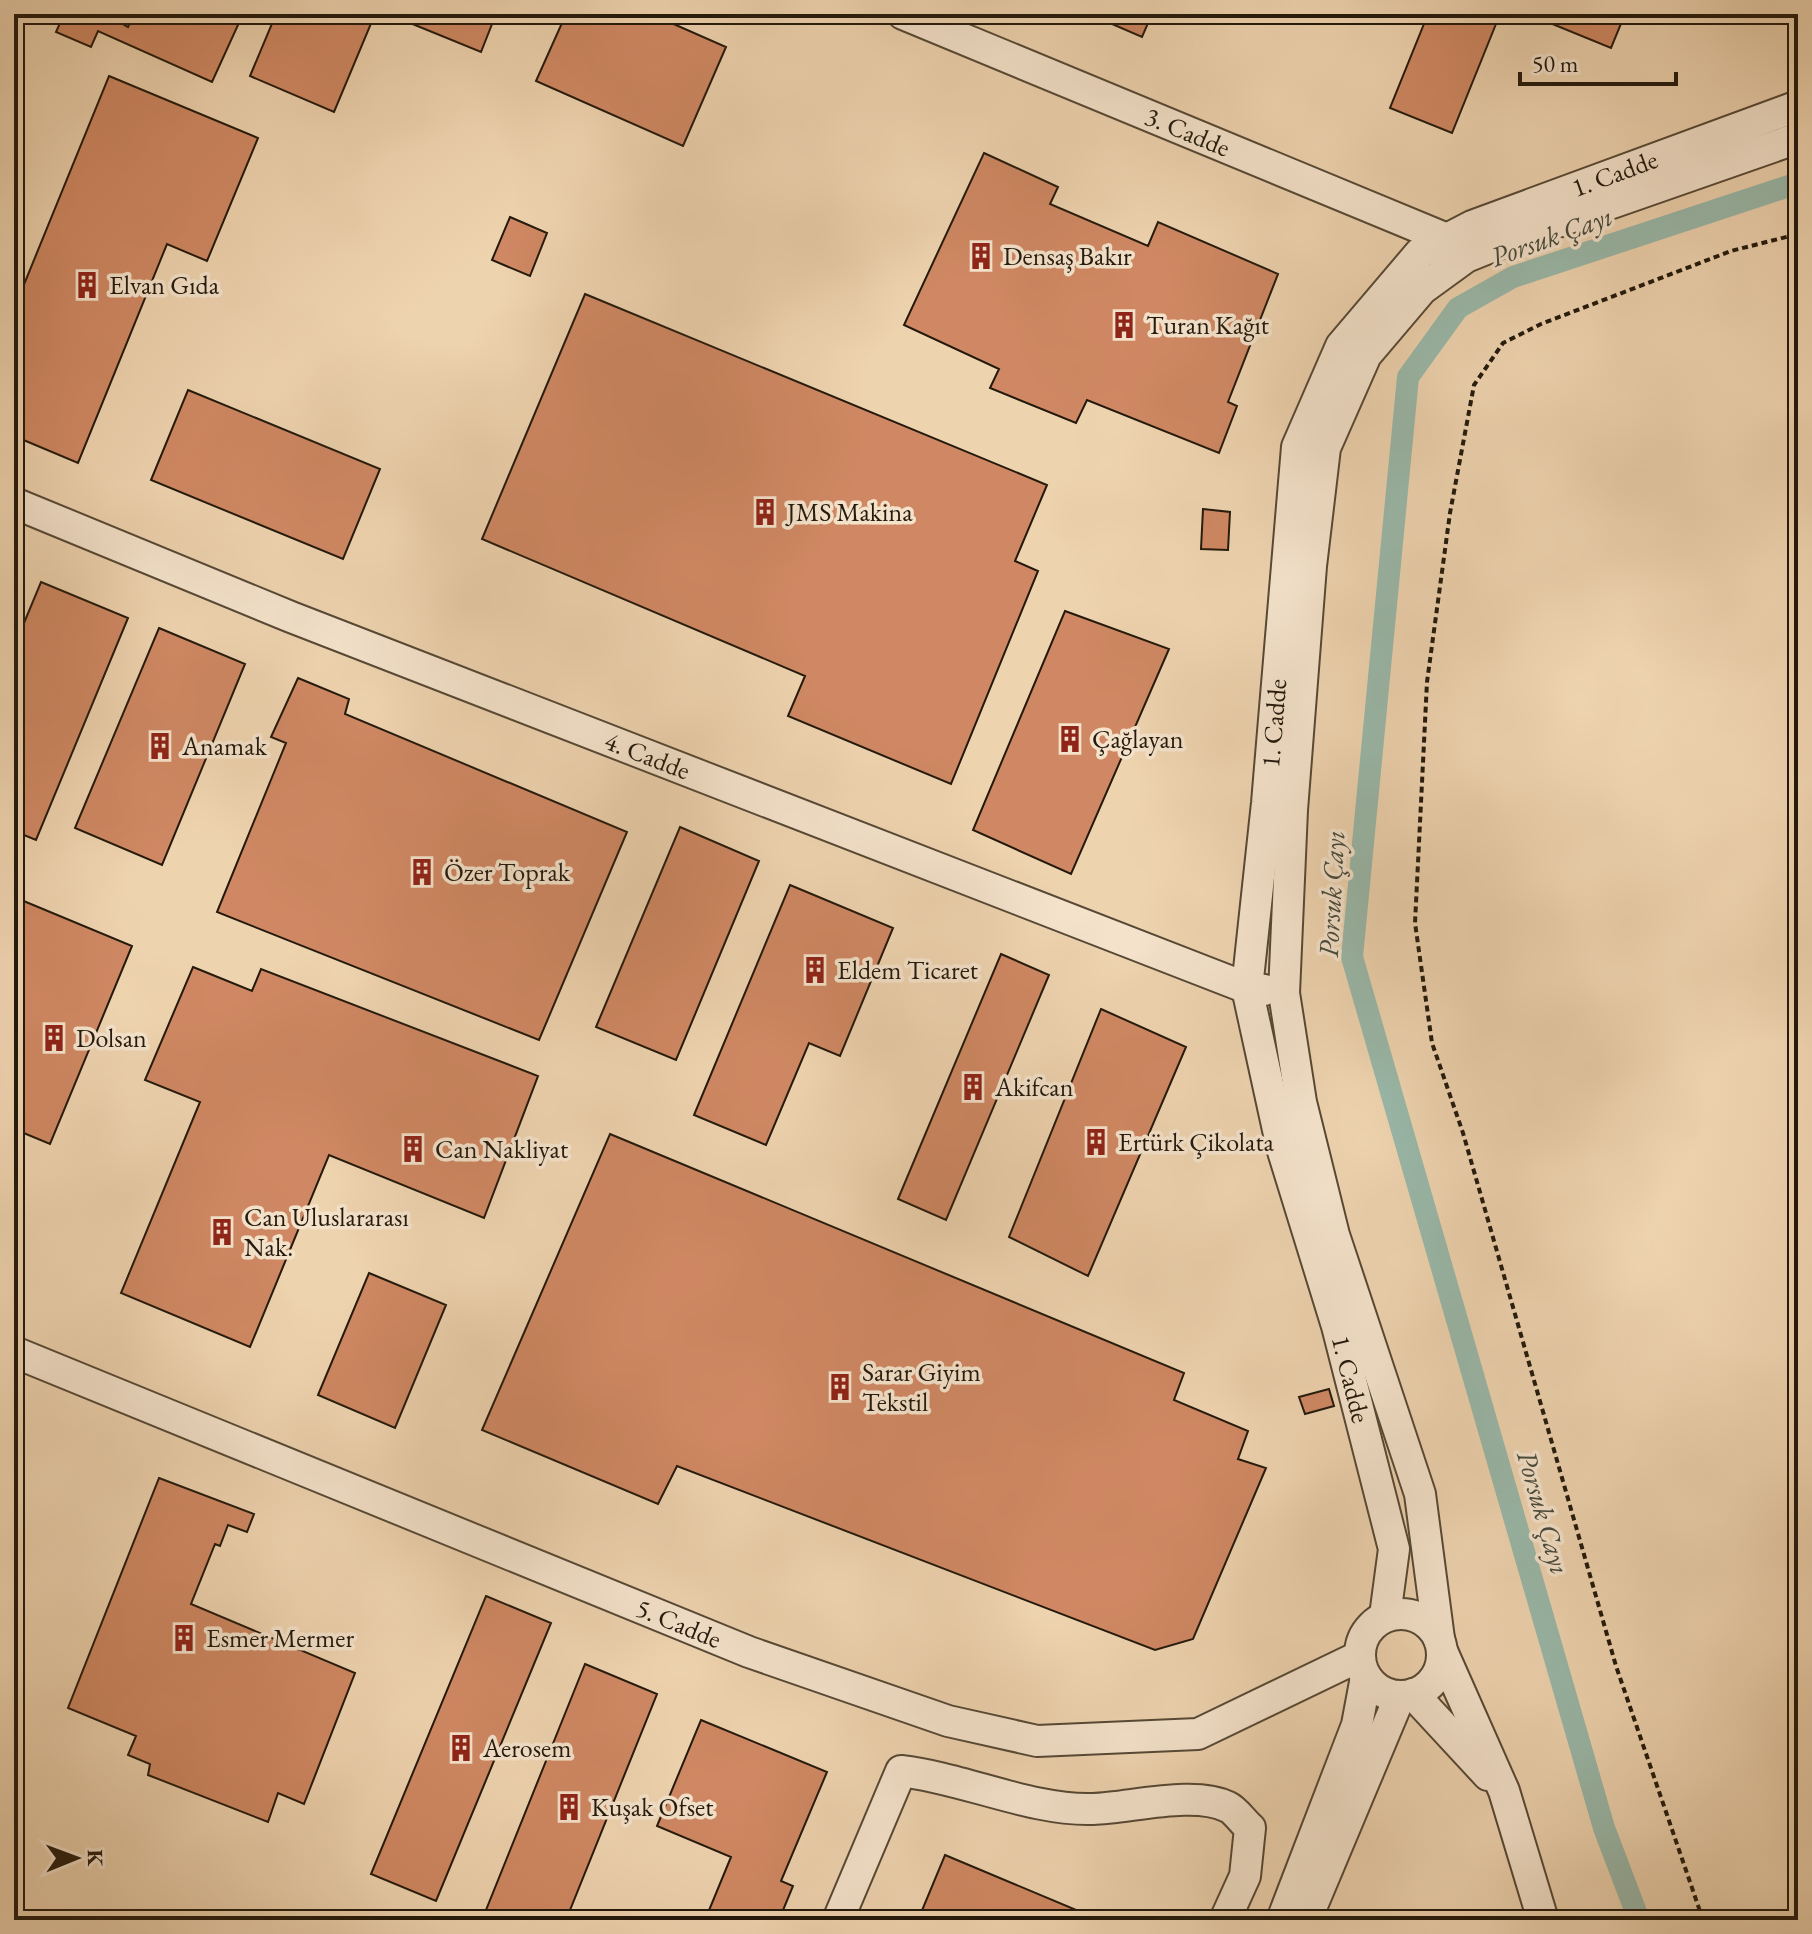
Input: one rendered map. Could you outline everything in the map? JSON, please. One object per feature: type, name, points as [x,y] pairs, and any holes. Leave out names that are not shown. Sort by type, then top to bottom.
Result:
[{"type":"street","name":"3. Cadde","points":[[903,14],[1457,248]]},
{"type":"street","name":"1. Cadde","points":[[1441,1645],[1420,1494],[1334,1235],[1301,1102],[1284,993],[1292,810],[1311,566],[1325,448],[1366,355],[1472,226],[1798,106]]},
{"type":"street","name":"1. Cadde","points":[[1385,1616],[1394,1549],[1337,1326],[1282,1148],[1247,988],[1267,803],[1297,447],[1341,346],[1420,253],[1523,234],[1798,138]]},
{"type":"street","name":"4. Cadde","points":[[14,503],[291,617],[1247,988],[1284,993]]},
{"type":"street","name":"5. Cadde","points":[[14,1352],[749,1652],[948,1721],[1037,1741],[1198,1734],[1363,1667]]},
{"type":"street","points":[[1282,1920],[1357,1725],[1366,1632],[1385,1616],[1410,1614],[1432,1627],[1441,1645],[1504,1791],[1543,1920]]},
{"type":"street","points":[[1363,1667],[1387,1694],[1406,1695],[1435,1678],[1441,1645]]},
{"type":"street","points":[[1406,1695],[1504,1791]]},
{"type":"street","points":[[1306,1920],[1406,1695]]},
{"type":"street","points":[[838,1920],[901,1771],[942,1776],[1032,1800],[1091,1809],[1179,1799],[1228,1807],[1250,1828],[1245,1876],[1225,1920]]},
{"type":"path","points":[[1703,1920],[1616,1666],[1463,1133],[1432,1043],[1415,923],[1427,682],[1450,513],[1474,385],[1503,343],[1541,324],[1731,251],[1798,234]]},
{"type":"building","points":[[64,14],[105,14],[128,27],[134,14],[243,14],[212,82],[98,31],[91,47],[56,32]]},
{"type":"building","points":[[276,14],[375,14],[334,112],[250,76]]},
{"type":"building","points":[[388,14],[496,14],[481,52]]},
{"type":"building","points":[[566,14],[651,14],[726,47],[683,146],[536,81]]},
{"type":"building","points":[[1089,14],[1152,14],[1142,37]]},
{"type":"building","points":[[1428,14],[1500,14],[1452,133],[1390,108]]},
{"type":"building","points":[[1528,14],[1625,14],[1611,48]]},
{"type":"building","name":"Elvan Gıda","points":[[109,76],[258,138],[207,261],[167,244],[78,463],[14,436],[14,309]]},
{"type":"building","name":"Turan Kağıt","points":[[984,153],[1058,187],[1050,204],[1148,246],[1158,222],[1278,274],[1228,402],[1237,406],[1219,453],[1087,400],[1076,423],[990,388],[999,369],[904,325]]},
{"type":"building","points":[[510,217],[547,233],[530,276],[492,260]]},
{"type":"building","name":"JMS Makina","points":[[585,294],[1047,485],[1015,561],[1038,571],[951,784],[788,716],[805,676],[482,539]]},
{"type":"building","points":[[188,390],[380,469],[343,559],[151,480]]},
{"type":"building","points":[[1203,509],[1230,512],[1228,550],[1201,549]]},
{"type":"building","points":[[41,582],[128,618],[36,840],[14,831],[14,647]]},
{"type":"building","name":"Çağlayan","points":[[1065,611],[1169,649],[1071,874],[973,830]]},
{"type":"building","name":"Anamak","points":[[159,628],[245,664],[162,865],[75,828]]},
{"type":"building","name":"Özer Toprak","points":[[298,678],[349,699],[345,714],[627,832],[539,1040],[217,912],[286,743],[271,737]]},
{"type":"building","points":[[680,827],[759,861],[676,1060],[596,1027]]},
{"type":"building","name":"Eldem Ticaret","points":[[790,885],[893,928],[840,1056],[809,1043],[766,1145],[694,1115]]},
{"type":"building","name":"Dolsan","points":[[14,897],[132,946],[50,1144],[14,1129]]},
{"type":"building","name":"Akifcan","points":[[1001,954],[1049,975],[946,1220],[898,1199]]},
{"type":"building","name":"Can Nakliyat","points":[[193,967],[252,991],[261,969],[538,1076],[484,1218],[329,1155],[250,1347],[121,1293],[200,1102],[145,1080]]},
{"type":"building","name":"Ertürk Çikolata","points":[[1101,1009],[1186,1047],[1088,1276],[1009,1237]]},
{"type":"building","name":"Sarar Giyim Tekstil","points":[[610,1134],[1184,1373],[1174,1400],[1248,1431],[1238,1459],[1266,1468],[1193,1639],[1155,1650],[677,1466],[658,1504],[482,1430]]},
{"type":"building","points":[[369,1273],[446,1305],[395,1428],[318,1395]]},
{"type":"building","points":[[1329,1389],[1334,1406],[1305,1414],[1299,1397]]},
{"type":"building","name":"Esmer Mermer","points":[[159,1478],[254,1514],[247,1532],[228,1525],[220,1546],[215,1544],[191,1604],[355,1673],[304,1804],[278,1793],[268,1822],[148,1775],[150,1764],[128,1755],[136,1736],[68,1708]]},
{"type":"building","name":"Aerosem","points":[[486,1596],[551,1623],[436,1901],[371,1874]]},
{"type":"building","name":"Kuşak Ofset","points":[[585,1664],[657,1694],[566,1920],[482,1920]]},
{"type":"building","points":[[701,1720],[827,1772],[781,1881],[793,1886],[779,1920],[705,1920],[731,1857],[657,1826]]},
{"type":"building","points":[[945,1855],[1100,1920],[918,1920]]},
{"type":"waterway","name":"Porsuk Çayı","points":[[1639,1920],[1604,1828],[1352,957],[1408,377],[1458,308],[1513,277],[1798,183]]},
{"type":"place","name":"Densaş Bakır","points":[[981,256]]},
{"type":"place","name":"Elvan Gıda","points":[[87,285]]},
{"type":"place","name":"Turan Kağıt","points":[[1124,325]]},
{"type":"place","name":"JMS Makina","points":[[765,512]]},
{"type":"place","name":"Çağlayan","points":[[1070,739]]},
{"type":"place","name":"Anamak","points":[[160,746]]},
{"type":"place","name":"Özer Toprak","points":[[422,872]]},
{"type":"place","name":"Eldem Ticaret","points":[[815,970]]},
{"type":"place","name":"Dolsan","points":[[54,1038]]},
{"type":"place","name":"Akifcan","points":[[973,1087]]},
{"type":"place","name":"Ertürk Çikolata","points":[[1096,1142]]},
{"type":"place","name":"Can Nakliyat","points":[[413,1149]]},
{"type":"place","name":"Can Uluslararası Nak.","points":[[222,1232]]},
{"type":"place","name":"Sarar Giyim Tekstil","points":[[840,1387]]},
{"type":"place","name":"Esmer Mermer","points":[[184,1638]]},
{"type":"place","name":"Aerosem","points":[[461,1748]]},
{"type":"place","name":"Kuşak Ofset","points":[[569,1807]]}]
